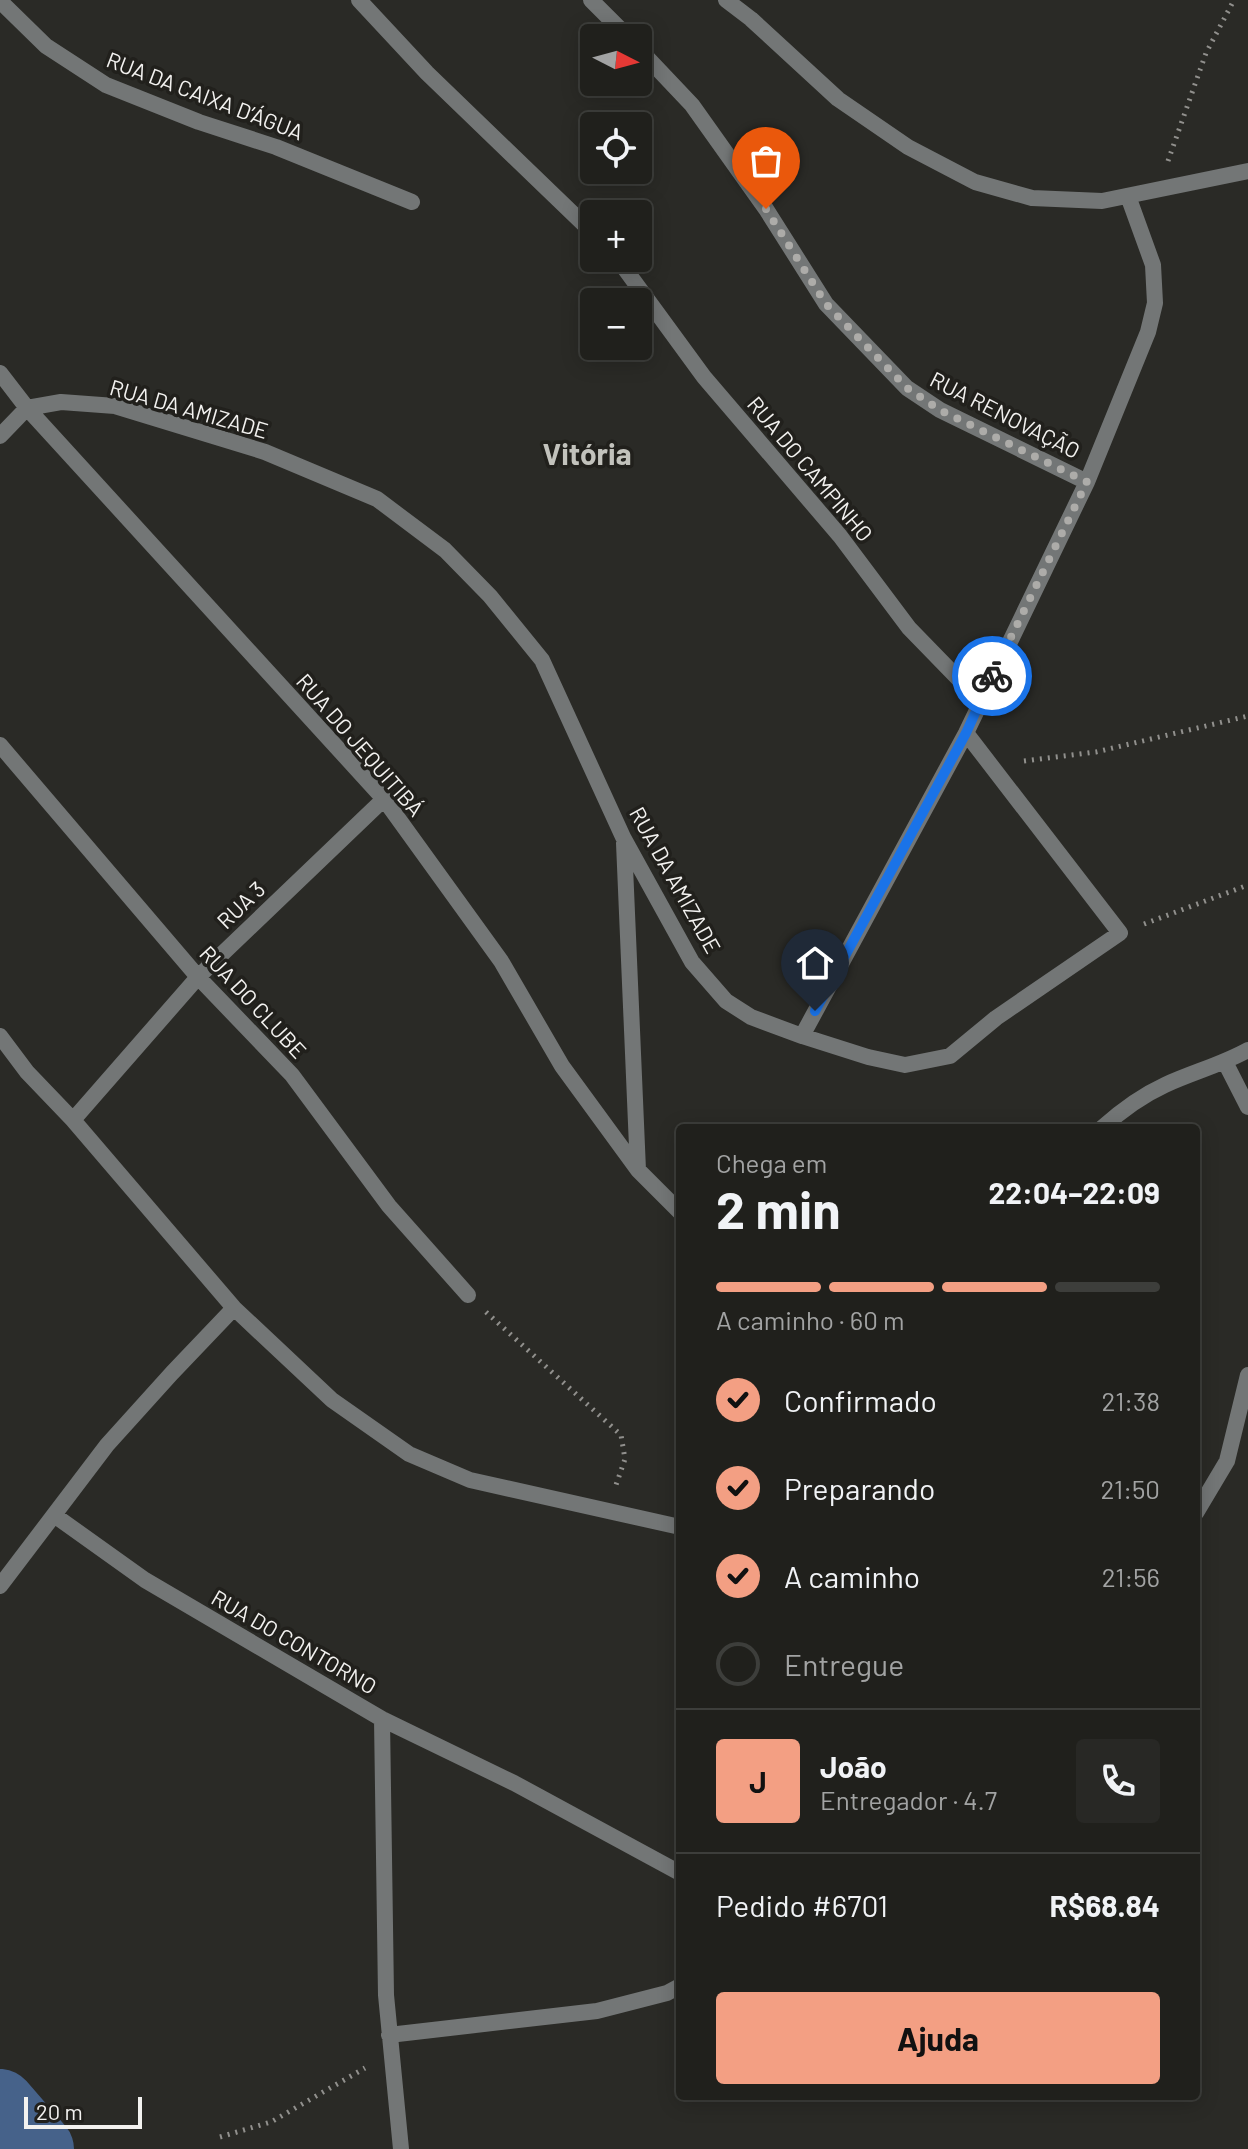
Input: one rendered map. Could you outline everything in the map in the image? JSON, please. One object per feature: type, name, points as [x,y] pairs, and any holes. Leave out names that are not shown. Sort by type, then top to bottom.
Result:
[{"type":"street","points":[[359,0],[427,73],[580,221]]},
{"type":"street","points":[[591,0],[615,24]]},
{"type":"street","points":[[726,0],[838,99],[908,147],[975,182],[1032,198],[1102,201],[1248,171]]},
{"type":"street","name":"RUA DA CAIXA D’ÁGUA","points":[[0,1],[46,46],[106,85],[199,122],[276,147],[412,202]]},
{"type":"street","name":"RUA RENOVAÇÃO","points":[[652,63],[692,105],[766,209],[826,304],[907,388],[940,410],[1087,482]]},
{"type":"street","points":[[802,1036],[966,733],[1087,482],[1148,332],[1155,303],[1153,265],[1128,196]]},
{"type":"street","name":"RUA DO CAMPINHO","points":[[627,272],[704,377],[840,536],[909,628],[980,701]]},
{"type":"street","name":"RUA DO JEQUITIBÁ","points":[[0,373],[27,408],[384,799],[501,961],[562,1066],[638,1170],[676,1208]]},
{"type":"street","name":"RUA DA AMIZADE","points":[[27,408],[61,402],[115,406],[265,452],[377,499],[445,550],[490,596],[542,660],[623,837],[692,962],[726,1001],[751,1017],[868,1057],[905,1065],[950,1056],[996,1018],[1120,933]]},
{"type":"street","points":[[0,436],[27,408]]},
{"type":"street","points":[[966,733],[1120,933]]},
{"type":"street","name":"RUA DO CLUBE","points":[[0,745],[198,977],[292,1075],[389,1206],[468,1295]]},
{"type":"street","name":"RUA 3","points":[[73,1120],[198,977],[384,799]]},
{"type":"street","points":[[623,837],[638,1170]]},
{"type":"street","points":[[0,1036],[27,1072],[73,1120],[234,1308],[332,1400],[409,1454],[470,1480],[676,1526]]},
{"type":"street","points":[[1107,1124],[1128,1105],[1166,1084],[1248,1050]]},
{"type":"street","points":[[1225,1062],[1248,1107]]},
{"type":"street","points":[[0,1586],[107,1445],[234,1308]]},
{"type":"street","points":[[1200,1506],[1227,1461],[1248,1375]]},
{"type":"street","name":"RUA DO CONTORNO","points":[[54,1515],[145,1580],[382,1719],[386,1995],[401,2149]]},
{"type":"street","points":[[382,1719],[514,1783],[676,1871]]},
{"type":"street","points":[[389,2035],[597,2011],[676,1988]]},
{"type":"path","points":[[1159,187],[1206,53],[1234,0]]},
{"type":"path","points":[[991,765],[1096,752],[1248,716]]},
{"type":"path","points":[[1120,933],[1248,885]]},
{"type":"path","points":[[468,1295],[621,1435],[625,1459],[606,1512]]},
{"type":"path","points":[[220,2137],[271,2122],[391,2054]]},
{"type":"waterway","points":[[0,2104],[39,2149]]},
{"type":"way so far","points":[[766,209],[826,304],[907,388],[940,410],[1087,482],[992,676]]},
{"type":"district","name":"Vitória","points":[[587,455]]},
{"type":"route","points":[[815,1011],[966,733],[992,676]]}]
